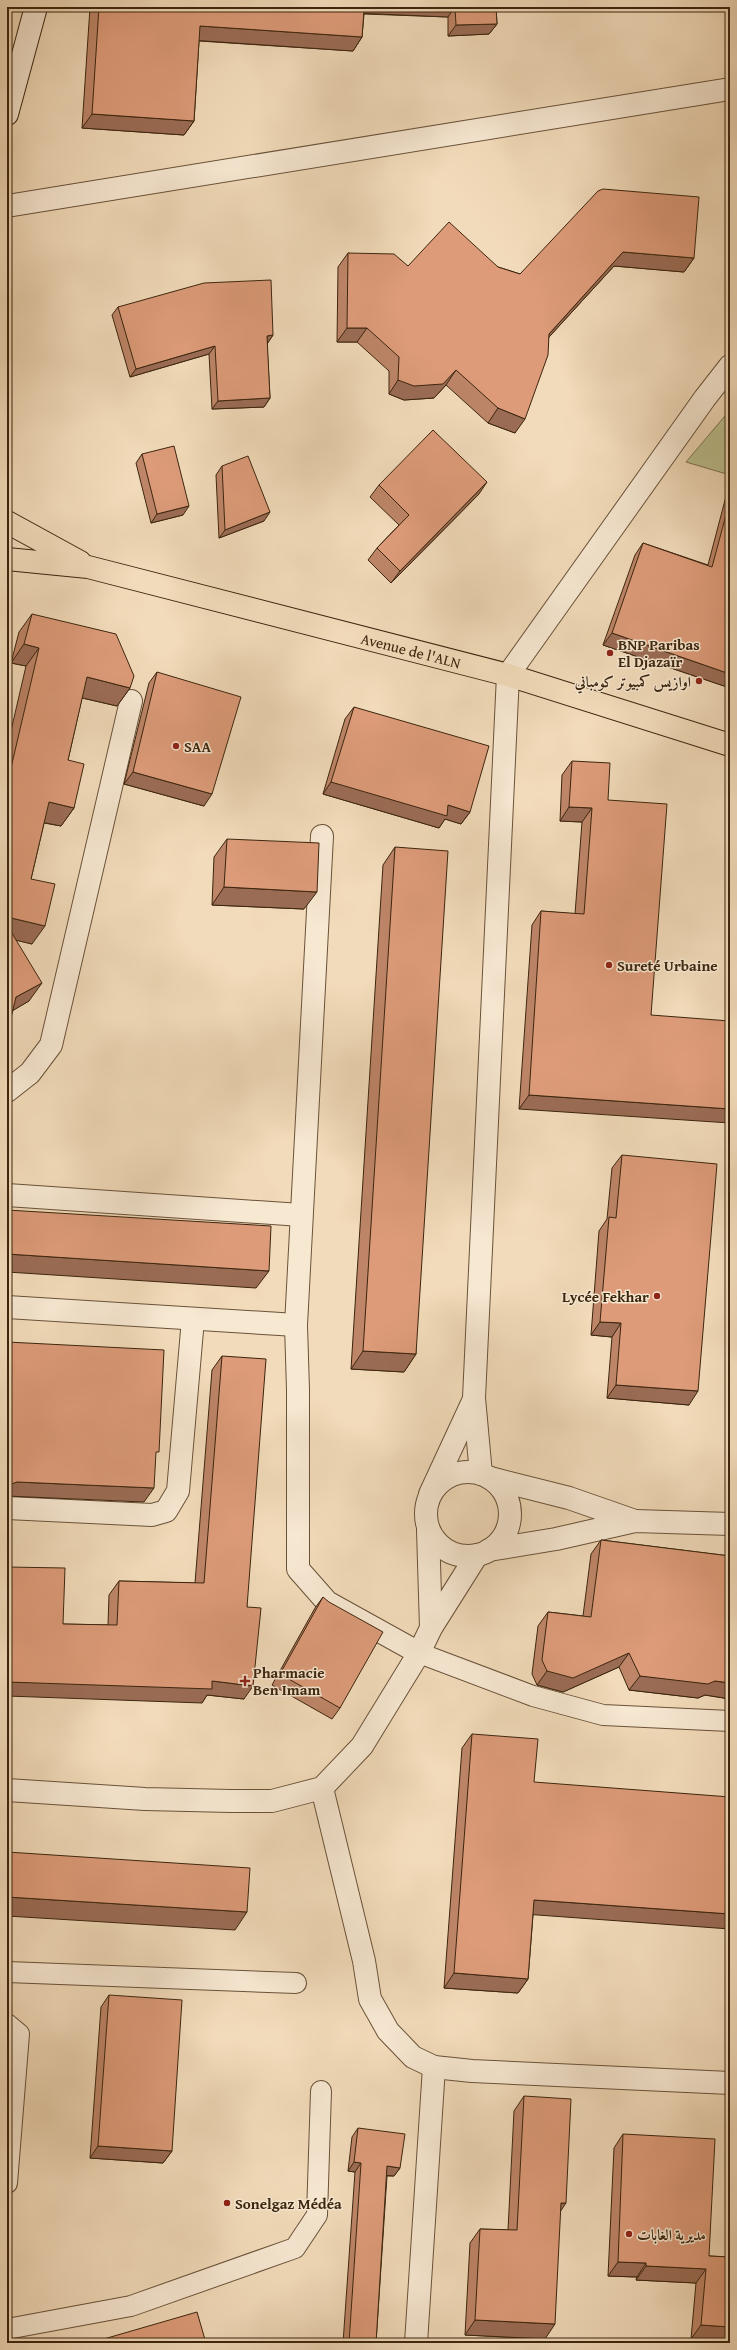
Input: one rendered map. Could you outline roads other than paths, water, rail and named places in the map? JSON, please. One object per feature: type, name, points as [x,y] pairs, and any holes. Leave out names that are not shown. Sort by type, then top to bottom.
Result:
[{"type":"main road","points":[[7,522],[88,567]]},
{"type":"main road","points":[[7,559],[88,567]]},
{"type":"main road","name":"Avenue de l'ALN","points":[[88,567],[508,675],[730,745]]},
{"type":"street","points":[[7,114],[36,7]]},
{"type":"street","points":[[7,206],[730,88]]},
{"type":"street","points":[[7,1790],[145,1799],[272,1801],[322,1788],[362,1746],[419,1653],[431,1628],[483,1553],[505,1535],[510,1516],[508,1501],[501,1488],[485,1476],[474,1398],[508,675],[705,398],[730,366]]},
{"type":"street","points":[[7,1091],[30,1073],[51,1045],[131,701]]},
{"type":"street","points":[[322,836],[296,1325],[298,1390],[298,1569],[328,1602],[419,1653]]},
{"type":"street","points":[[7,1195],[301,1215]]},
{"type":"street","points":[[7,1307],[296,1325]]},
{"type":"street","points":[[7,1508],[152,1514],[166,1511],[178,1491],[193,1319]]},
{"type":"street","points":[[431,1628],[428,1530],[425,1515],[430,1494],[474,1398]]},
{"type":"street","points":[[430,1494],[439,1483],[452,1474],[466,1472],[569,1498],[635,1521]]},
{"type":"street","points":[[428,1530],[436,1542],[447,1552],[468,1556],[556,1539],[635,1521],[730,1524]]},
{"type":"street","points":[[322,1788],[362,1953],[370,1999],[388,2031],[413,2057],[434,2067],[472,2071],[730,2083]]},
{"type":"street","points":[[416,2343],[434,2067]]},
{"type":"lane","points":[[419,1653],[533,1696],[603,1715],[730,1721]]},
{"type":"lane","points":[[7,1972],[296,1983]]},
{"type":"lane","points":[[7,2024],[19,2034],[7,2183]]},
{"type":"lane","points":[[7,2329],[131,2306],[295,2248],[317,2215],[321,2091]]},
{"type":"place","name":"BNP Paribas El Djazaïr","points":[[610,653]]},
{"type":"place","name":"اوازيس كمبيوتر كومباني","points":[[699,681]]},
{"type":"place","name":"SAA","points":[[176,746]]},
{"type":"place","name":"Sureté Urbaine","points":[[609,965]]},
{"type":"place","name":"Lycée Fekhar","points":[[657,1296]]},
{"type":"place","name":"Pharmacie Ben Imam","points":[[245,1681]]},
{"type":"place","name":"Sonelgaz Médéa","points":[[227,2203]]},
{"type":"place","name":"مديرية الغابات","points":[[629,2234]]}]
